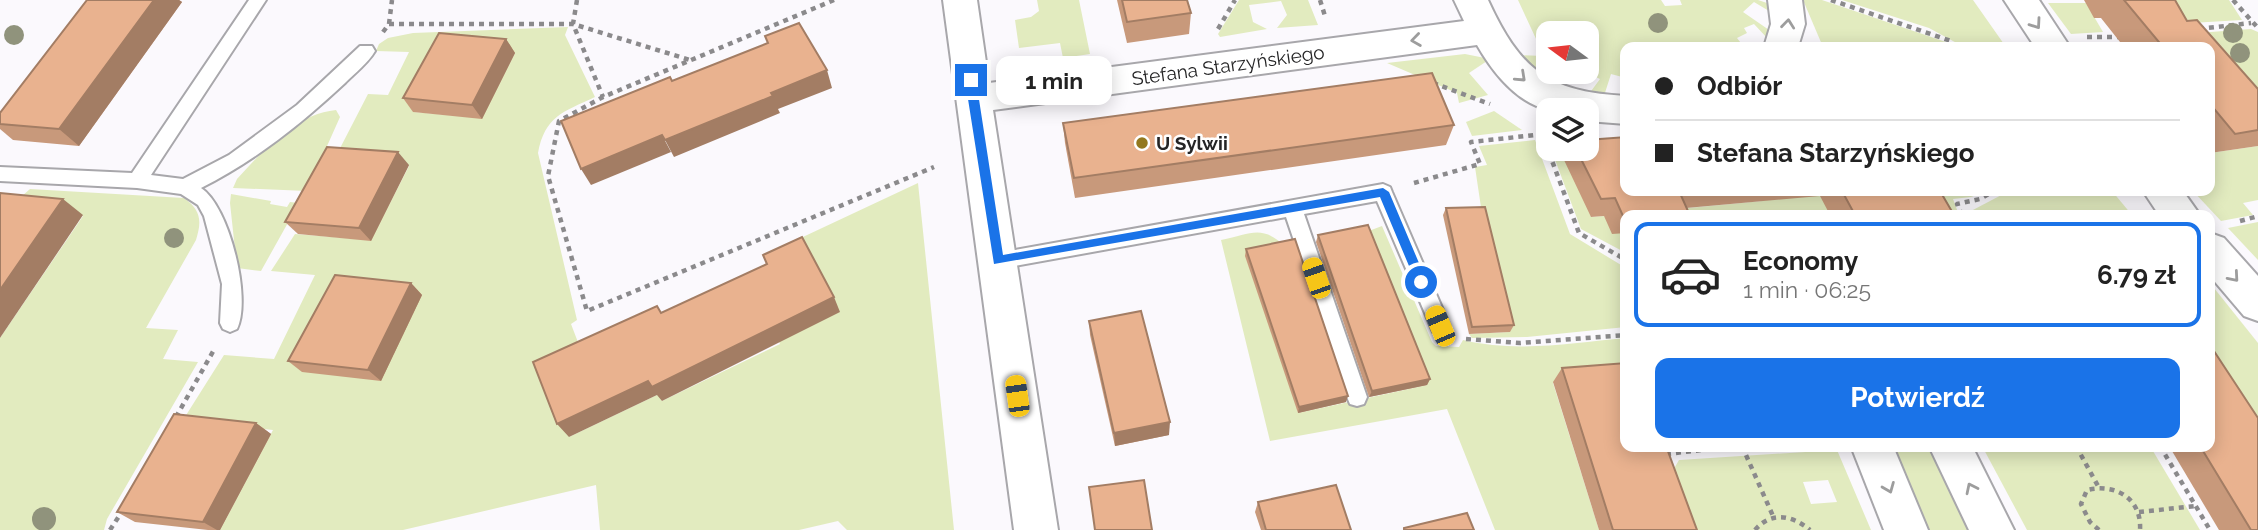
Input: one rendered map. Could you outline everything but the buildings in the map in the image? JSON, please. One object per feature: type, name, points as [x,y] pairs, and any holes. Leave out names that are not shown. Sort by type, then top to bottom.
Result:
[{"type":"street","points":[[960,0],[1036,530]]},
{"type":"street","points":[[1784,42],[1789,12],[1785,0]]},
{"type":"street","points":[[2021,0],[2065,42]]},
{"type":"street","name":"Stefana Starzyńskiego","points":[[973,99],[1477,16],[1517,75],[1543,96],[1589,109],[1620,110]]},
{"type":"street","points":[[2165,196],[2177,210]]},
{"type":"street","points":[[2215,255],[2258,304]]},
{"type":"street","points":[[1874,452],[1906,530]]},
{"type":"street","points":[[1954,452],[1992,530]]},
{"type":"lane","points":[[137,181],[258,0]]},
{"type":"lane","points":[[185,187],[231,164],[288,125],[366,51]]},
{"type":"lane","points":[[0,174],[137,181],[185,187],[205,200],[213,215],[232,284],[229,323]]},
{"type":"lane","points":[[998,261],[1383,192],[1440,326]]},
{"type":"lane","points":[[1292,207],[1357,397]]},
{"type":"path","points":[[366,51],[389,24],[392,0]]},
{"type":"path","points":[[577,0],[573,24],[603,97]]},
{"type":"path","points":[[834,0],[603,97],[559,121],[548,176],[587,311],[934,167]]},
{"type":"path","points":[[1216,32],[1235,0]]},
{"type":"path","points":[[1831,0],[1952,42]]},
{"type":"path","points":[[2233,0],[2258,29]]},
{"type":"path","points":[[2187,30],[2251,23]]},
{"type":"path","points":[[389,24],[573,24],[691,60]]},
{"type":"path","points":[[2065,42],[2123,36]]},
{"type":"path","points":[[1422,78],[1491,104]]},
{"type":"path","points":[[1383,192],[1480,164],[1471,142],[1542,134],[1579,233],[1620,257]]},
{"type":"path","points":[[1960,210],[1957,204],[1984,196]]},
{"type":"path","points":[[170,428],[229,323]]},
{"type":"path","points":[[1440,326],[1475,341],[1520,343],[1620,335]]},
{"type":"path","points":[[1658,455],[1685,452]]},
{"type":"path","points":[[1743,452],[1773,516]]},
{"type":"path","points":[[2079,452],[2098,486]]},
{"type":"path","points":[[2164,452],[2210,530]]},
{"type":"path","points":[[2099,530],[2090,522],[2081,504],[2087,490],[2098,486],[2120,491],[2139,512],[2140,530]]},
{"type":"path","points":[[110,530],[130,498]]},
{"type":"path","points":[[2139,512],[2196,506]]},
{"type":"path","points":[[1755,530],[1764,519],[1773,516],[1797,520],[1810,530]]},
{"type":"green space","points":[[1037,0],[1079,0],[1090,54],[1063,58],[1060,43],[1019,48],[1015,20],[1031,17],[1039,11]]},
{"type":"green space","points":[[1239,0],[1308,0],[1318,25],[1277,28],[1287,15],[1281,1],[1249,5],[1253,22],[1267,29],[1220,37],[1218,34]]},
{"type":"green space","points":[[1518,0],[1661,0],[1665,6],[1682,5],[1680,0],[1758,0],[1773,5],[1774,14],[1754,2],[1743,12],[1772,32],[1768,39],[1754,24],[1744,28],[1747,33],[1737,38],[1740,42],[1620,42],[1620,76],[1611,74],[1603,99],[1586,98],[1596,84],[1600,84],[1600,21],[1536,21],[1536,39]]},
{"type":"green space","points":[[1803,0],[1822,0],[1946,42],[1821,42]]},
{"type":"green space","points":[[1842,0],[1973,0],[2002,42],[1955,42],[1929,28]]},
{"type":"green space","points":[[2141,0],[2229,0],[2242,20],[2157,25]]},
{"type":"green space","points":[[2048,3],[2086,3],[2103,32],[2071,34]]},
{"type":"green space","points":[[568,27],[565,35],[595,97],[557,117],[545,131],[538,153],[577,320],[571,324],[584,358],[569,437],[659,394],[662,401],[780,344],[777,336],[773,251],[918,183],[954,530],[847,530],[838,521],[799,530],[600,530],[596,485],[403,530],[220,530],[273,430],[183,420],[224,355],[274,359],[315,275],[271,271],[295,234],[371,240],[409,166],[336,156],[368,94],[388,95],[409,52],[376,51],[379,44],[388,38],[413,33]],"holes":[[[515,53],[482,118],[414,112]]]},
{"type":"green space","points":[[2251,29],[2258,32],[2258,138],[2215,56],[2215,42],[2193,42],[2170,35]]},
{"type":"green space","points":[[1465,54],[1490,59],[1469,73],[1488,95],[1459,103],[1457,93],[1387,63]]},
{"type":"green space","points":[[1514,55],[1536,56],[1536,76],[1533,78]]},
{"type":"green space","points":[[336,110],[340,117],[307,191],[233,188],[237,179],[281,135],[306,119]]},
{"type":"green space","points":[[1494,111],[1522,130],[1472,136],[1466,122]]},
{"type":"green space","points":[[1535,140],[1536,161],[1543,161],[1570,234],[1620,264],[1620,328],[1527,337],[1472,338],[1469,334],[1509,332],[1482,214],[1475,167],[1487,165],[1479,146]]},
{"type":"green space","points":[[2258,146],[2258,200],[2243,203],[2253,215],[2221,221],[2215,215],[2215,210],[2211,210],[2198,196],[2215,196],[2215,152]]},
{"type":"green space","points":[[1556,161],[1595,161],[1591,217],[1604,216],[1620,228],[1620,250],[1581,229]]},
{"type":"green space","points":[[30,189],[184,198],[199,216],[196,240],[146,328],[178,330],[163,359],[198,362],[107,519],[104,530],[0,530],[0,338],[83,216],[13,204]]},
{"type":"green space","points":[[231,194],[271,201],[270,204],[287,207],[290,202],[299,203],[261,271],[237,268]]},
{"type":"green space","points":[[1781,196],[1974,196],[1953,199],[1957,210],[1667,210],[1762,201]]},
{"type":"green space","points":[[2000,196],[2116,196],[2128,210],[1973,210]]},
{"type":"green space","points":[[2258,222],[2258,260],[2228,228]]},
{"type":"green space","points":[[1382,226],[1436,346],[1459,347],[1463,340],[1524,346],[1620,339],[1620,377],[1553,383],[1599,530],[1495,530],[1447,409],[1270,441],[1221,240],[1263,233],[1286,247],[1298,413],[1427,385],[1366,232]]},
{"type":"green space","points":[[2215,289],[2258,343],[2258,435],[2215,398]]},
{"type":"green space","points":[[1838,452],[1871,530],[1692,530],[1672,472],[1679,460]],"holes":[[[1828,480],[1837,502],[1811,504],[1803,482]]]},
{"type":"green space","points":[[1892,452],[1944,452],[1981,530],[1926,530]]},
{"type":"green space","points":[[1985,452],[2154,452],[2200,530],[2027,530]]},
{"type":"place","name":"U Sylwii","points":[[1142,143]]},
{"type":"route","points":[[971,80],[998,261],[1383,192],[1421,282]]}]
